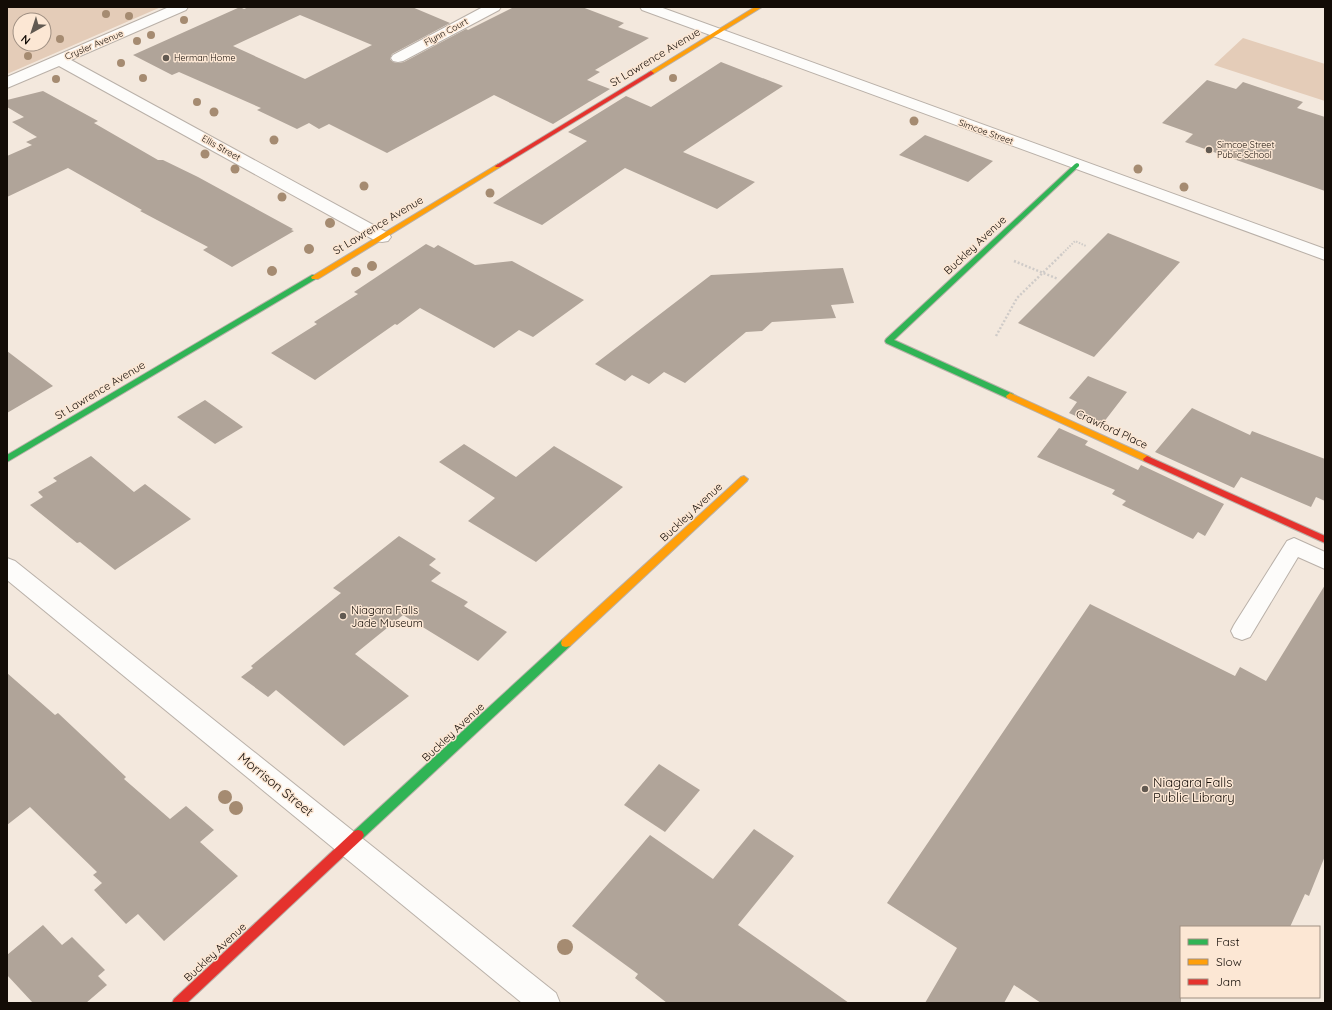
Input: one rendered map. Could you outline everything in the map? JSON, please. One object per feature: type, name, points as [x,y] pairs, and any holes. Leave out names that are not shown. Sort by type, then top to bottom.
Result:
[{"type":"street","name":"Crysler Avenue","points":[[7,83],[181,7]]},
{"type":"street","name":"Flynn Court","points":[[398,58],[494,7]]},
{"type":"street","name":"Simcoe Street","points":[[647,7],[1325,255]]},
{"type":"street","name":"St Lawrence Avenue","points":[[7,459],[382,237],[759,7]]},
{"type":"street","name":"Ellis Street","points":[[59,60],[382,237]]},
{"type":"street","name":"Buckley Avenue","points":[[889,341],[988,250],[1077,165]]},
{"type":"street","name":"Crawford Place","points":[[889,341],[1325,540]]},
{"type":"street","name":"Buckley Avenue","points":[[178,1003],[349,843],[744,479]]},
{"type":"street","name":"Morrison Street","points":[[7,567],[545,1003]]},
{"type":"lane","points":[[1242,631],[1294,546],[1325,560]]},
{"type":"path","points":[[996,336],[1017,298],[1043,272],[1075,241],[1086,246]]},
{"type":"path","points":[[988,250],[1058,279]]},
{"type":"shaded area","points":[[7,7],[161,7],[7,74]]},
{"type":"shaded area","points":[[1243,38],[1325,64],[1325,101],[1214,65]]},
{"type":"building","points":[[240,7],[244,9],[249,7],[412,7],[450,23],[392,54],[390,59],[393,62],[398,63],[404,62],[466,29],[468,30],[514,7],[582,7],[624,23],[618,27],[649,38],[595,70],[600,72],[587,80],[610,89],[553,124],[494,95],[387,153],[329,124],[319,129],[309,123],[297,129],[257,110],[261,108],[179,72],[172,75],[133,55]],"holes":[[[300,15],[372,45],[305,79],[233,46]]]},
{"type":"building","points":[[721,62],[783,86],[683,152],[755,182],[717,209],[625,168],[542,225],[493,203],[587,141],[568,132],[626,96],[651,107]]},
{"type":"building","points":[[1207,80],[1236,89],[1243,82],[1303,102],[1297,108],[1325,117],[1325,191],[1185,142],[1193,134],[1162,123]]},
{"type":"building","points":[[43,91],[98,121],[94,123],[158,160],[163,160],[198,177],[293,229],[291,230],[294,231],[232,267],[203,250],[208,247],[140,211],[142,210],[68,168],[7,197],[7,156],[32,145],[26,142],[37,137],[12,122],[24,117],[7,107],[7,100]]},
{"type":"building","points":[[925,135],[993,161],[968,182],[899,155]]},
{"type":"building","points":[[1108,233],[1180,262],[1094,357],[1018,323]]},
{"type":"building","points":[[426,244],[434,248],[438,245],[475,265],[512,261],[584,300],[533,337],[519,330],[494,348],[420,308],[315,380],[271,353],[317,324],[314,322],[358,294],[354,292]]},
{"type":"building","points":[[843,268],[854,303],[831,305],[836,318],[772,322],[762,331],[746,332],[685,383],[664,372],[649,384],[632,375],[625,381],[595,364],[711,275]]},
{"type":"building","points":[[7,351],[53,386],[7,413]]},
{"type":"building","points":[[1088,376],[1127,392],[1100,427],[1069,413],[1077,402],[1069,398]]},
{"type":"building","points":[[205,400],[243,427],[215,444],[177,417]]},
{"type":"building","points":[[1192,408],[1250,435],[1252,431],[1325,459],[1325,501],[1316,497],[1311,507],[1241,477],[1234,488],[1155,452]]},
{"type":"building","points":[[1059,428],[1088,441],[1085,445],[1138,470],[1141,465],[1224,504],[1205,536],[1198,532],[1193,539],[1122,505],[1126,501],[1112,494],[1115,490],[1037,457]]},
{"type":"building","points":[[464,444],[516,477],[554,446],[623,487],[536,562],[468,521],[495,498],[439,462]]},
{"type":"building","points":[[91,456],[134,492],[145,484],[191,519],[115,570],[80,542],[77,543],[30,505],[43,497],[38,492],[57,481],[53,478]]},
{"type":"building","points":[[399,536],[436,559],[429,565],[441,573],[431,581],[468,602],[464,606],[507,632],[478,661],[403,615],[355,654],[409,696],[344,746],[276,690],[268,697],[241,677],[253,668],[251,666],[341,593],[333,588]]},
{"type":"building","name":"Niagara Falls Public Library","points":[[1325,585],[1325,856],[1309,896],[1305,894],[1290,926],[1180,926],[1181,1003],[1041,1003],[1014,985],[1004,1003],[925,1003],[957,948],[887,903],[1090,604],[1235,676],[1240,667],[1266,681]]},
{"type":"building","points":[[7,673],[55,715],[58,713],[126,777],[124,779],[170,819],[186,806],[214,830],[200,842],[238,876],[164,941],[138,914],[126,924],[94,890],[102,883],[93,875],[97,872],[30,807],[7,825]]},
{"type":"building","points":[[659,764],[700,790],[665,832],[624,805]]},
{"type":"building","points":[[754,829],[794,856],[738,925],[849,1003],[667,1003],[635,978],[638,974],[572,926],[650,835],[713,879]]},
{"type":"building","points":[[43,925],[62,945],[72,937],[105,970],[98,976],[107,985],[86,1003],[33,1003],[7,975],[7,955]]},
{"type":"traffic: fast","points":[[1010,396],[889,341],[1077,165]]},
{"type":"traffic: fast","points":[[7,459],[315,277]]},
{"type":"traffic: fast","points":[[358,835],[566,643]]},
{"type":"traffic: slow","points":[[651,73],[759,7]]},
{"type":"traffic: slow","points":[[315,277],[498,166]]},
{"type":"traffic: slow","points":[[1010,396],[1147,459]]},
{"type":"traffic: slow","points":[[566,643],[744,479]]},
{"type":"traffic: jam","points":[[498,166],[651,73]]},
{"type":"traffic: jam","points":[[1147,459],[1325,540]]},
{"type":"traffic: jam","points":[[178,1003],[358,835]]},
{"type":"place","name":"Herman Home","points":[[166,58]]},
{"type":"place","name":"Simcoe Street Public School","points":[[1209,150]]},
{"type":"place","name":"Niagara Falls Jade Museum","points":[[343,616]]},
{"type":"place","name":"Niagara Falls Public Library","points":[[1145,789]]}]
